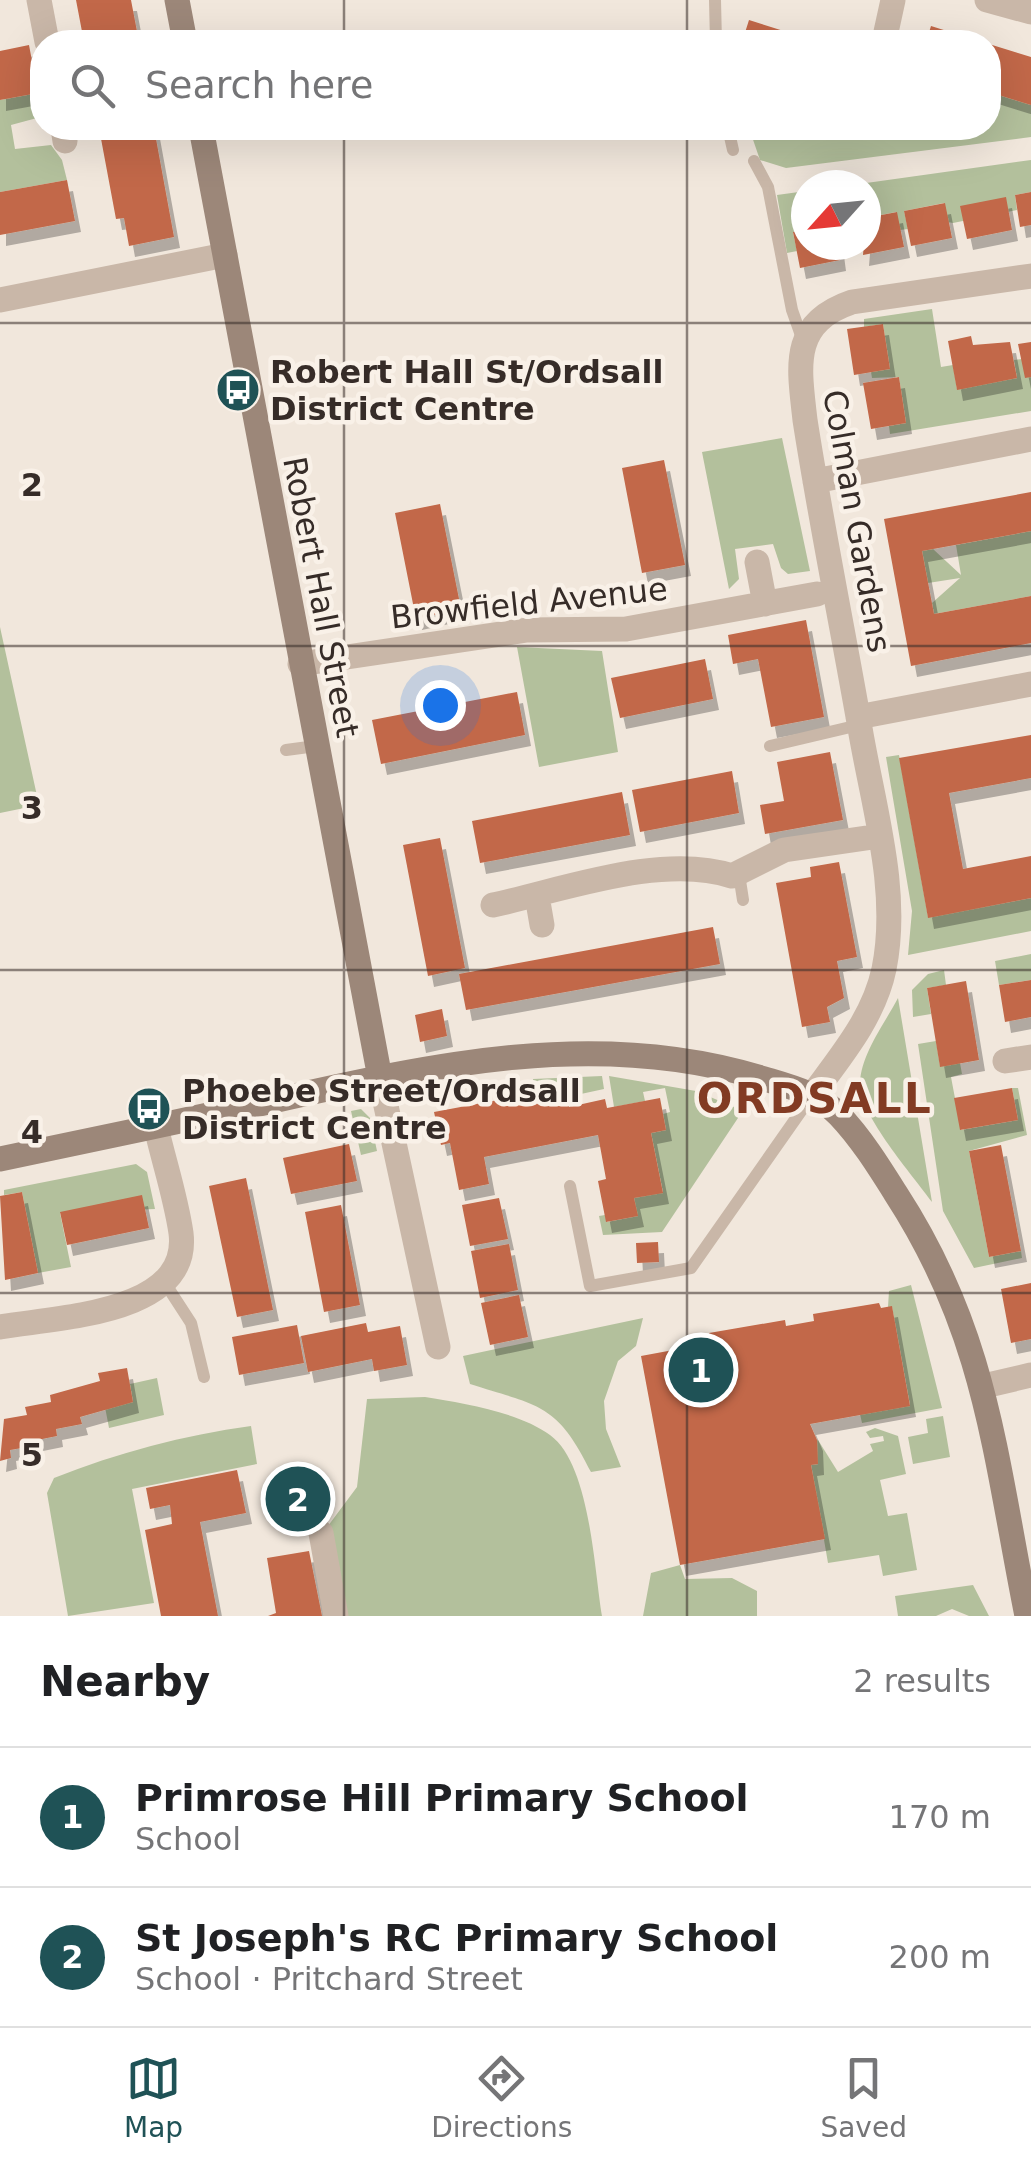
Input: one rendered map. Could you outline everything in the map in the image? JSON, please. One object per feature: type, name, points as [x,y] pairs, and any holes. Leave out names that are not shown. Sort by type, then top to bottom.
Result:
[{"type":"street","points":[[39,0],[45,30]]},
{"type":"street","points":[[177,0],[183,30]]},
{"type":"street","points":[[886,30],[892,0]]},
{"type":"street","points":[[988,0],[1031,12]]},
{"type":"street","name":"Robert Hall Street","points":[[202,140],[283,620],[300,664],[380,1078]]},
{"type":"street","points":[[0,300],[224,256]]},
{"type":"street","points":[[804,345],[808,333],[827,313],[852,302],[1031,276]]},
{"type":"street","name":"Colman Gardens","points":[[804,345],[799,367],[814,480],[880,836],[889,911],[884,970],[853,1039],[812,1094]]},
{"type":"street","points":[[814,480],[1031,439]]},
{"type":"street","points":[[757,562],[765,604]]},
{"type":"street","name":"Browfield Avenue","points":[[300,664],[527,630],[626,630],[811,595]]},
{"type":"street","points":[[859,721],[1031,684]]},
{"type":"street","points":[[493,906],[658,870],[739,874],[784,850],[880,836]]},
{"type":"street","points":[[537,896],[542,925]]},
{"type":"street","points":[[0,1159],[380,1078],[517,1055],[592,1051],[723,1067],[812,1094],[838,1114],[915,1221],[952,1294],[984,1386],[1027,1616]]},
{"type":"street","points":[[380,1078],[438,1347]]},
{"type":"street","points":[[0,1328],[135,1302],[165,1284],[182,1238],[156,1126]]},
{"type":"street","points":[[984,1386],[1031,1375]]},
{"type":"street","points":[[321,1532],[336,1616]]},
{"type":"lane","points":[[714,0],[715,30]]},
{"type":"lane","points":[[731,140],[733,150]]},
{"type":"lane","points":[[754,162],[768,187],[792,310],[804,345]]},
{"type":"lane","points":[[770,746],[859,721]]},
{"type":"lane","points":[[286,750],[316,746]]},
{"type":"lane","points":[[739,874],[743,900]]},
{"type":"lane","points":[[570,1186],[590,1286],[691,1268],[812,1094]]},
{"type":"lane","points":[[165,1284],[191,1324],[204,1378]]},
{"type":"green space","points":[[30,94],[30,120],[11,125],[15,149],[51,145],[62,160],[67,180],[0,192],[0,100]]},
{"type":"green space","points":[[1001,96],[1031,105],[1031,137],[786,168],[760,160],[753,140],[1001,140]]},
{"type":"green space","points":[[1031,160],[1031,192],[1015,195],[1017,210],[953,223],[948,222],[944,203],[904,211],[908,229],[900,230],[896,212],[881,215],[881,181]]},
{"type":"green space","points":[[791,193],[791,252],[787,253],[777,195]]},
{"type":"green space","points":[[932,309],[941,367],[953,365],[957,389],[1017,378],[1014,360],[1022,359],[1031,377],[1031,411],[890,434],[889,426],[906,423],[899,377],[872,378],[871,372],[890,369],[883,324],[864,327],[864,319]]},
{"type":"green space","points":[[782,438],[810,571],[788,574],[781,568],[773,544],[735,549],[739,579],[729,589],[702,452]]},
{"type":"green space","points":[[1031,531],[1031,596],[934,614],[932,603],[960,578],[928,583],[922,551],[933,549],[961,575],[956,545]]},
{"type":"green space","points":[[0,627],[39,805],[0,813]]},
{"type":"green space","points":[[517,647],[602,651],[618,752],[539,767]]},
{"type":"green space","points":[[899,755],[928,917],[1031,898],[1031,931],[908,955],[912,911],[886,757]]},
{"type":"green space","points":[[1031,954],[1031,980],[999,985],[995,961]]},
{"type":"green space","points":[[944,970],[946,985],[927,988],[931,1014],[913,1017],[912,990],[928,974]]},
{"type":"green space","points":[[898,998],[932,1202],[877,1128],[862,1096],[860,1083],[865,1061]]},
{"type":"green space","points":[[936,1041],[940,1066],[960,1063],[962,1074],[951,1077],[961,1130],[1018,1120],[1012,1088],[1018,1088],[1027,1135],[969,1151],[989,1257],[1021,1251],[1022,1258],[974,1268],[943,1211],[918,1044]]},
{"type":"green space","points":[[602,1076],[604,1089],[567,1097],[564,1087],[535,1093],[533,1079]]},
{"type":"green space","points":[[609,1076],[696,1091],[734,1107],[738,1118],[662,1232],[603,1235],[599,1216],[605,1215],[607,1222],[637,1216],[634,1198],[663,1192],[651,1133],[666,1130],[663,1114],[670,1112],[665,1088],[643,1092],[645,1101],[614,1107]]},
{"type":"green space","points":[[361,1109],[370,1118],[377,1151],[361,1155],[351,1111]]},
{"type":"green space","points":[[136,1164],[147,1172],[155,1209],[60,1213],[71,1267],[38,1273],[22,1192],[4,1195],[4,1190]]},
{"type":"green space","points":[[911,1285],[942,1408],[862,1423],[860,1414],[910,1405],[892,1307],[888,1307],[889,1291]]},
{"type":"green space","points":[[643,1318],[636,1346],[618,1361],[604,1401],[606,1429],[621,1467],[591,1472],[567,1432],[544,1410],[470,1384],[463,1356]]},
{"type":"green space","points":[[157,1378],[164,1415],[109,1428],[105,1407],[133,1402],[130,1384]]},
{"type":"green space","points":[[425,1397],[523,1420],[550,1435],[563,1449],[582,1492],[602,1616],[342,1616],[325,1530],[357,1487],[367,1399]]},
{"type":"green space","points":[[943,1416],[950,1457],[913,1464],[908,1437],[928,1433],[926,1419]]},
{"type":"green space","points":[[251,1426],[257,1464],[132,1489],[154,1603],[68,1616],[47,1493],[54,1478],[151,1446]]},
{"type":"green space","points":[[875,1428],[898,1436],[906,1474],[880,1480],[888,1516],[907,1513],[917,1570],[883,1576],[879,1555],[828,1563],[811,1465],[818,1464],[814,1443],[818,1440],[838,1472],[873,1451],[870,1444],[884,1441],[883,1436],[870,1438],[866,1432]]},
{"type":"green space","points":[[680,1565],[685,1579],[732,1578],[757,1591],[757,1616],[643,1616],[651,1573]]},
{"type":"green space","points":[[973,1585],[989,1616],[969,1616],[952,1609],[936,1616],[898,1616],[895,1596]]},
{"type":"building","points":[[76,0],[131,0],[137,30],[82,30]]},
{"type":"building","points":[[749,20],[781,30],[746,30]]},
{"type":"building","points":[[29,45],[30,94],[0,100],[0,51]]},
{"type":"building","points":[[1001,48],[1031,57],[1031,105],[1001,96]]},
{"type":"building","points":[[101,140],[156,140],[174,237],[129,246],[124,218],[116,219]]},
{"type":"building","points":[[67,180],[75,221],[0,235],[0,192]]},
{"type":"building","points":[[1031,192],[1031,225],[1020,227],[1015,195]]},
{"type":"building","points":[[1006,197],[1012,230],[967,239],[960,206]]},
{"type":"building","points":[[945,203],[952,238],[911,246],[904,211]]},
{"type":"building","points":[[897,212],[904,247],[881,251],[881,215]]},
{"type":"building","points":[[798,260],[840,260],[800,268]]},
{"type":"building","points":[[883,324],[890,369],[854,375],[847,329]]},
{"type":"building","points":[[971,336],[973,345],[1010,342],[1017,378],[957,390],[948,341]]},
{"type":"building","points":[[1031,342],[1031,377],[1025,378],[1018,344]]},
{"type":"building","points":[[899,377],[906,423],[871,429],[863,383]]},
{"type":"building","points":[[664,460],[685,565],[642,573],[622,468]]},
{"type":"building","points":[[1031,492],[1031,531],[922,551],[934,614],[1031,596],[1031,643],[911,666],[884,519]]},
{"type":"building","points":[[440,504],[461,609],[416,619],[395,513]]},
{"type":"building","points":[[806,620],[824,717],[771,727],[758,659],[733,664],[728,635]]},
{"type":"building","points":[[705,659],[713,699],[620,718],[611,678]]},
{"type":"building","points":[[517,692],[525,735],[381,764],[372,720]]},
{"type":"building","points":[[1031,735],[1031,778],[949,793],[963,869],[1031,856],[1031,898],[928,918],[899,758]]},
{"type":"building","points":[[830,752],[843,820],[765,834],[760,805],[784,801],[777,762]]},
{"type":"building","points":[[732,771],[739,813],[640,832],[632,790]]},
{"type":"building","points":[[622,792],[630,835],[480,863],[472,821]]},
{"type":"building","points":[[440,838],[465,968],[428,976],[403,845]]},
{"type":"building","points":[[839,862],[857,957],[837,961],[844,998],[827,1007],[830,1022],[802,1027],[776,883],[811,877],[810,867]]},
{"type":"building","points":[[713,927],[720,964],[466,1010],[459,974]]},
{"type":"building","points":[[1031,980],[1031,1017],[1005,1022],[999,985]]},
{"type":"building","points":[[966,981],[979,1060],[940,1067],[927,988]]},
{"type":"building","points":[[442,1009],[447,1036],[420,1042],[415,1015]]},
{"type":"building","points":[[1012,1088],[1018,1120],[960,1130],[954,1098]]},
{"type":"building","points":[[535,1093],[537,1102],[567,1097],[569,1107],[605,1099],[607,1108],[660,1098],[666,1130],[651,1133],[663,1193],[634,1198],[638,1216],[606,1222],[598,1181],[606,1179],[598,1135],[484,1157],[489,1184],[459,1190],[450,1143],[441,1145],[434,1112]]},
{"type":"building","points":[[349,1144],[357,1181],[291,1194],[283,1158]]},
{"type":"building","points":[[1001,1145],[1021,1251],[989,1257],[969,1151]]},
{"type":"building","points":[[246,1178],[273,1310],[237,1317],[209,1186]]},
{"type":"building","points":[[22,1192],[38,1273],[5,1280],[0,1196]]},
{"type":"building","points":[[142,1195],[149,1228],[67,1245],[60,1212]]},
{"type":"building","points":[[499,1198],[508,1239],[470,1246],[462,1205]]},
{"type":"building","points":[[341,1205],[360,1305],[324,1312],[305,1212]]},
{"type":"building","points":[[658,1242],[659,1262],[637,1263],[636,1243]]},
{"type":"building","points":[[509,1244],[518,1290],[480,1298],[471,1251]]},
{"type":"building","points":[[1031,1283],[1031,1339],[1011,1343],[1001,1289]]},
{"type":"building","points":[[519,1295],[528,1337],[490,1345],[481,1303]]},
{"type":"building","points":[[879,1303],[881,1308],[892,1306],[910,1406],[810,1424],[817,1440],[818,1464],[811,1465],[825,1539],[680,1565],[641,1356],[711,1343],[709,1333],[785,1320],[786,1326],[814,1321],[813,1314]]},
{"type":"building","points":[[366,1323],[368,1332],[400,1326],[407,1365],[374,1371],[372,1359],[308,1372],[301,1336]]},
{"type":"building","points":[[297,1325],[304,1363],[239,1375],[232,1337]]},
{"type":"building","points":[[127,1368],[133,1402],[80,1417],[82,1424],[56,1429],[57,1436],[10,1450],[11,1458],[0,1461],[4,1419],[27,1415],[25,1407],[51,1402],[50,1395],[100,1381],[98,1373]]},
{"type":"building","points":[[237,1470],[246,1513],[200,1522],[218,1616],[161,1616],[145,1530],[172,1524],[170,1505],[150,1509],[146,1488]]},
{"type":"building","points":[[309,1551],[322,1616],[268,1616],[276,1613],[267,1558]]},
{"type":"place","name":"Robert Hall St/Ordsall District Centre","points":[[238,390]]},
{"type":"place","name":"Phoebe Street/Ordsall District Centre","points":[[149,1109]]},
{"type":"place","name":"Primrose Hill Primary School","points":[[701,1370]]},
{"type":"place","name":"St Joseph's RC Primary School","points":[[298,1499]]},
{"type":"district","name":"ORDSALL","points":[[815,1098]]}]
